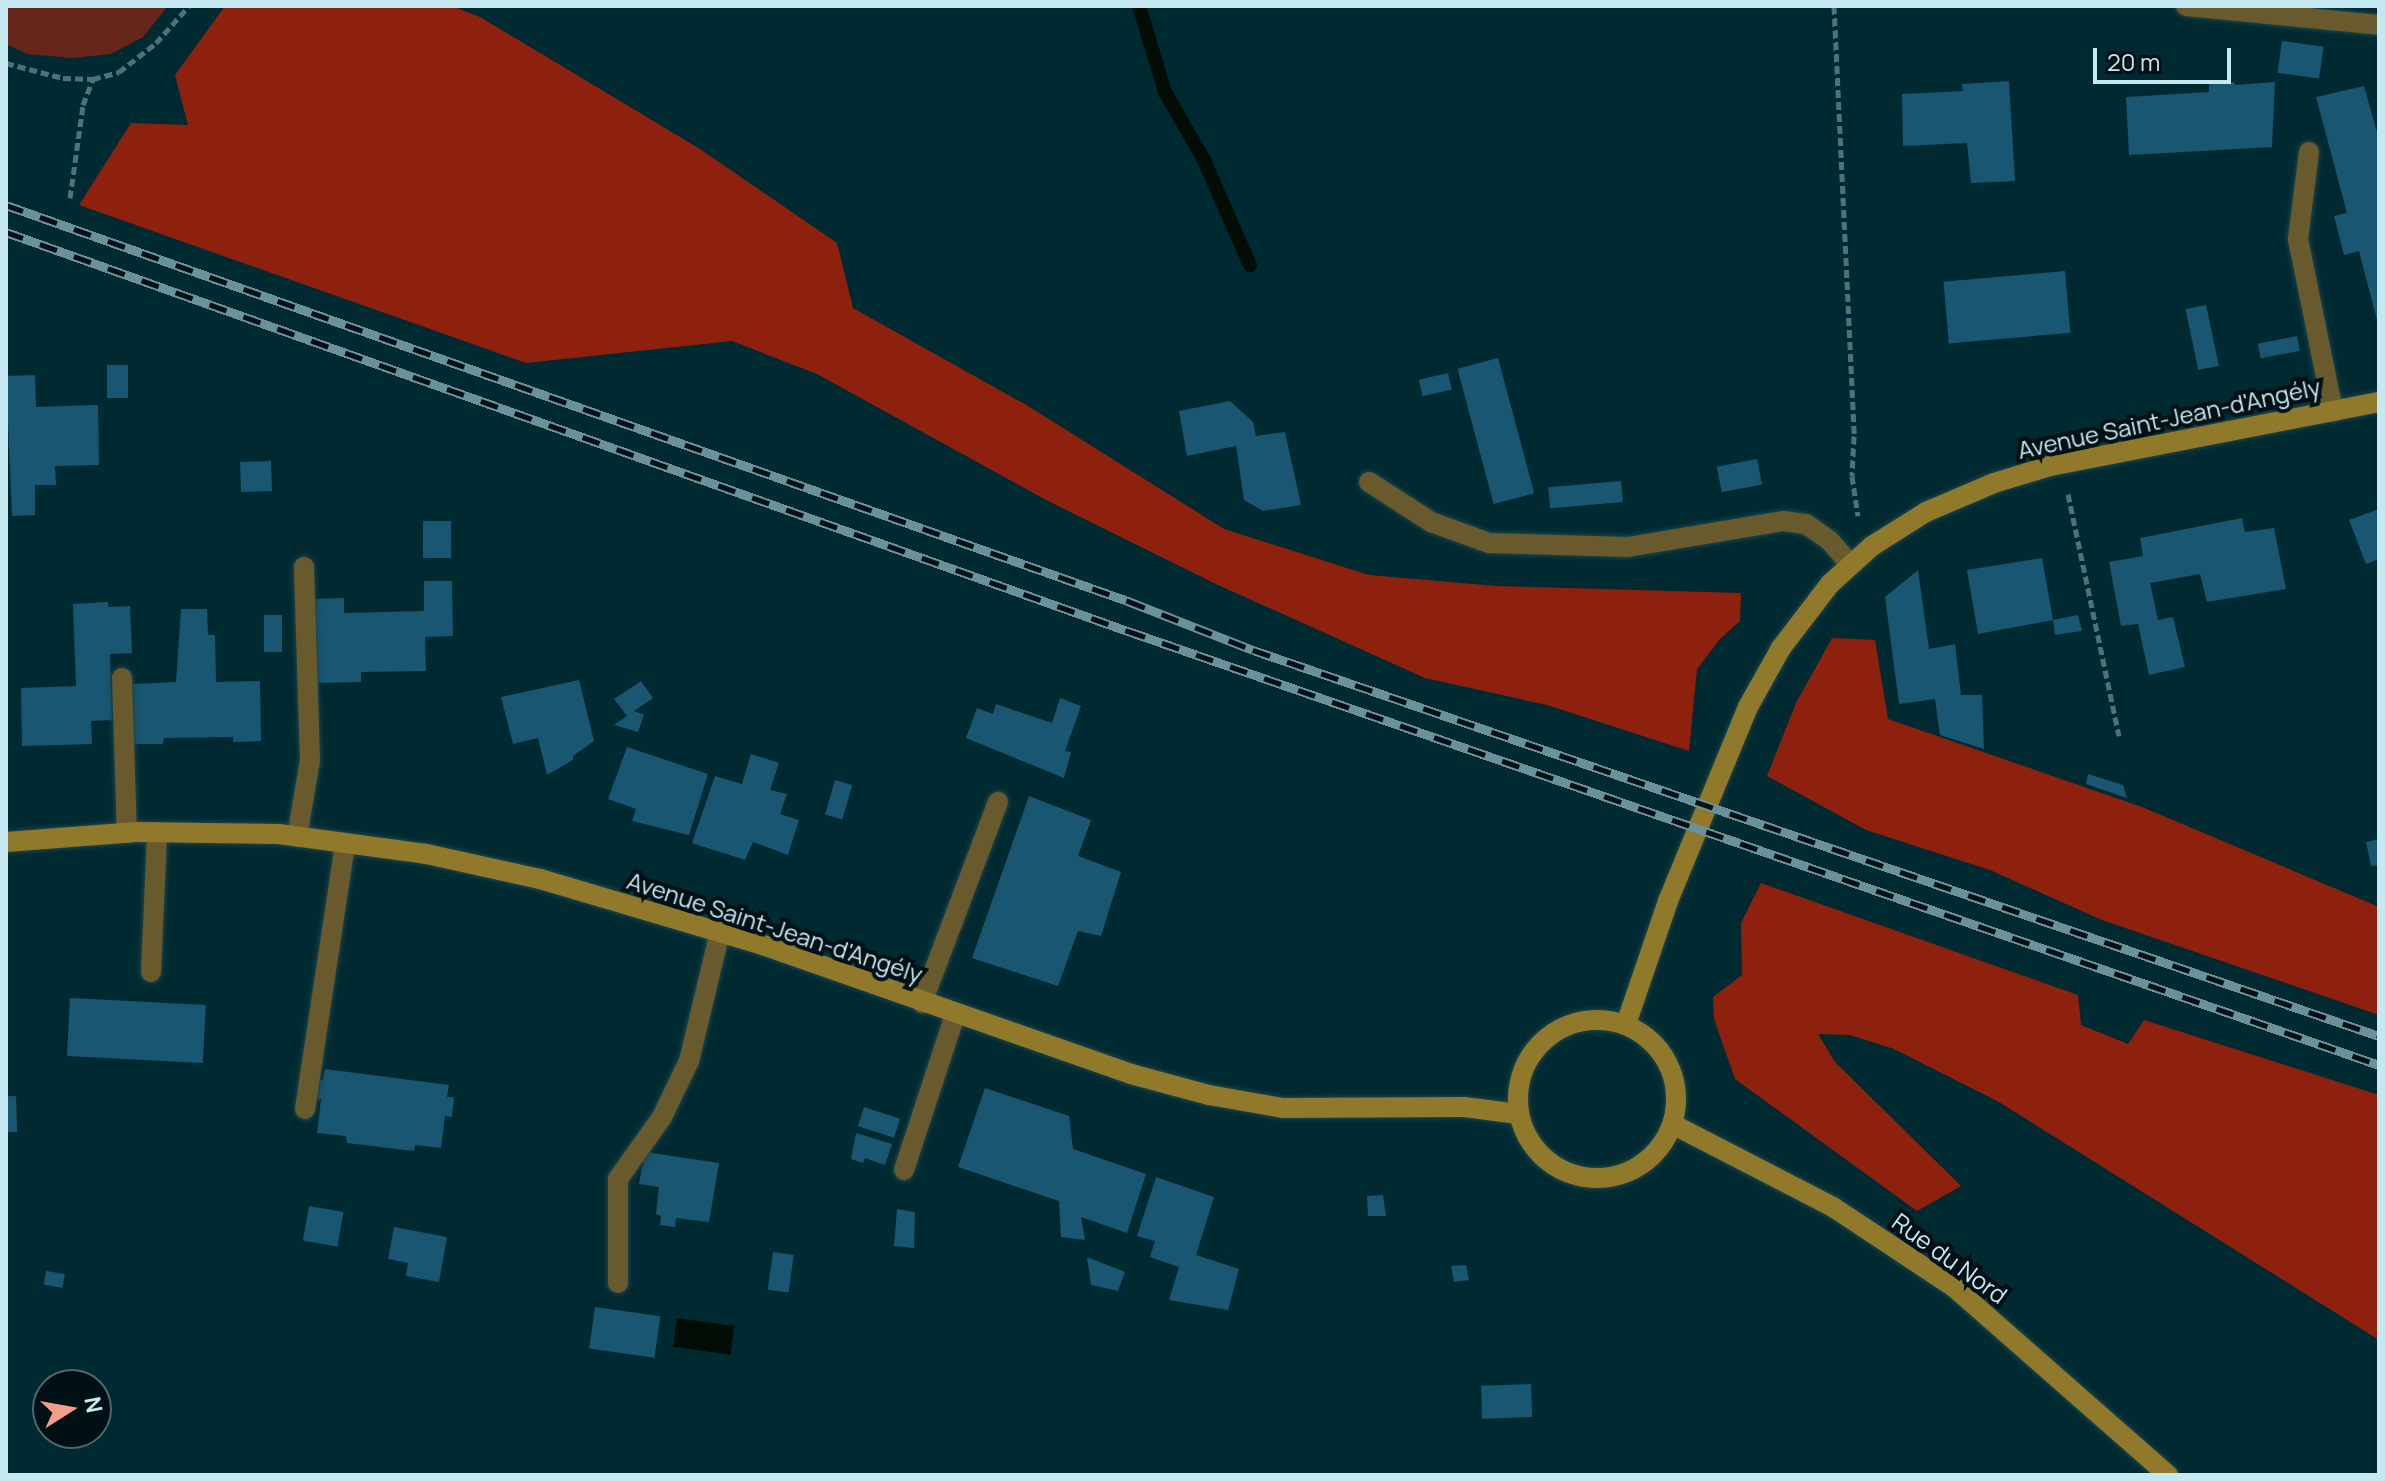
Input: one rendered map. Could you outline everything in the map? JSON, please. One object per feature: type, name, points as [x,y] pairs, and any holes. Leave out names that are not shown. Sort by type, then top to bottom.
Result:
[{"type":"main road","name":"Avenue Saint-Jean-d'Angély","points":[[1626,1024],[1668,901],[1748,707],[1781,648],[1830,584],[1872,546],[1926,512],[1994,483],[2062,463],[2379,402]]},
{"type":"main road","name":"Avenue Saint-Jean-d'Angély","points":[[6,842],[157,832],[297,837],[426,854],[540,879],[720,932],[1131,1074],[1254,1103],[1298,1108],[1464,1107],[1519,1114]]},
{"type":"main road","points":[[1592,1018],[1626,1024],[1652,1040],[1670,1064],[1677,1095],[1674,1125],[1659,1150],[1636,1170],[1607,1179],[1578,1177],[1551,1164],[1530,1142],[1519,1114],[1519,1081],[1534,1049],[1560,1028],[1592,1018]]},
{"type":"main road","name":"Rue du Nord","points":[[1674,1125],[1833,1207],[1954,1287],[2168,1475]]},
{"type":"street","points":[[2186,6],[2358,13],[2379,25]]},
{"type":"street","points":[[2309,152],[2298,239],[2333,411]]},
{"type":"street","points":[[1369,482],[1431,522],[1489,543],[1628,547],[1784,521],[1806,524],[1830,541],[1851,565]]},
{"type":"street","points":[[297,837],[310,760],[304,567]]},
{"type":"street","points":[[122,678],[127,833]]},
{"type":"street","points":[[922,1003],[998,802]]},
{"type":"street","points":[[151,972],[157,832]]},
{"type":"street","points":[[305,1109],[345,843]]},
{"type":"street","points":[[618,1283],[618,1179],[662,1117],[689,1061],[720,932]]},
{"type":"street","points":[[904,1170],[955,1015]]},
{"type":"path","points":[[6,63],[63,78],[93,79],[119,72],[140,59],[189,6]]},
{"type":"path","points":[[1834,6],[1854,436],[1852,476],[1855,507],[1872,546]]},
{"type":"path","points":[[70,198],[83,105],[93,79]]},
{"type":"path","points":[[2062,463],[2119,736]]},
{"type":"shaded area","points":[[6,6],[168,6],[143,37],[111,54],[72,58],[27,54],[6,44]]},
{"type":"shaded area","points":[[225,6],[452,6],[480,17],[700,149],[837,243],[853,308],[1028,406],[1224,529],[1369,575],[1496,586],[1741,593],[1740,621],[1720,639],[1697,669],[1689,751],[1547,705],[1425,678],[1218,585],[1048,501],[817,374],[732,341],[526,363],[79,205],[131,123],[188,125],[175,75]]},
{"type":"shaded area","points":[[1832,638],[1875,640],[1888,719],[2142,807],[2379,907],[2379,1015],[2102,920],[1990,870],[1866,830],[1767,776],[1796,703]]},
{"type":"shaded area","points":[[1761,883],[2078,995],[2081,1025],[2128,1044],[2144,1020],[2379,1095],[2379,1340],[1999,1102],[1894,1049],[1850,1035],[1818,1034],[1835,1062],[1961,1186],[1917,1211],[1735,1079],[1714,1019],[1713,997],[1742,975],[1741,923]]},
{"type":"shaded area","points":[[677,1318],[734,1326],[730,1355],[673,1347]]},
{"type":"building","points":[[2282,41],[2324,47],[2319,79],[2278,73]]},
{"type":"building","points":[[2009,81],[2015,181],[1971,183],[1967,143],[1903,146],[1902,94],[1963,91],[1962,84]]},
{"type":"building","points":[[2209,82],[2234,82],[2235,85],[2275,82],[2272,147],[2129,155],[2126,97],[2209,92]]},
{"type":"building","points":[[2364,86],[2379,139],[2378,324],[2359,251],[2344,255],[2334,216],[2347,213],[2316,97]]},
{"type":"building","points":[[2065,271],[2070,333],[1949,343],[1943,282]]},
{"type":"building","points":[[2206,305],[2219,366],[2198,370],[2185,309]]},
{"type":"building","points":[[2297,336],[2300,351],[2261,358],[2258,344]]},
{"type":"building","points":[[1498,358],[1534,493],[1494,504],[1457,369]]},
{"type":"building","points":[[107,365],[128,365],[128,398],[107,398]]},
{"type":"building","points":[[1448,373],[1452,390],[1423,396],[1419,380]]},
{"type":"building","points":[[35,375],[36,407],[98,405],[99,465],[55,466],[56,485],[35,485],[35,515],[12,516],[6,376]]},
{"type":"building","points":[[1230,401],[1253,422],[1256,436],[1285,432],[1301,505],[1263,511],[1244,500],[1236,446],[1187,456],[1179,411]]},
{"type":"building","points":[[1757,459],[1762,485],[1722,492],[1717,467]]},
{"type":"building","points":[[271,461],[272,491],[241,492],[240,462]]},
{"type":"building","points":[[1621,481],[1623,502],[1550,508],[1548,487]]},
{"type":"building","points":[[2379,509],[2379,559],[2366,564],[2349,520]]},
{"type":"building","points":[[2242,518],[2245,532],[2274,528],[2286,589],[2207,602],[2200,574],[2150,583],[2158,620],[2173,617],[2185,667],[2149,675],[2138,624],[2121,626],[2109,562],[2143,556],[2140,538]]},
{"type":"building","points":[[423,521],[451,521],[451,558],[423,558]]},
{"type":"building","points":[[2042,558],[2053,620],[1978,634],[1967,570]]},
{"type":"building","points":[[1918,570],[1929,649],[1955,644],[1961,695],[1982,695],[1984,749],[1940,735],[1935,699],[1899,704],[1885,597]]},
{"type":"building","points":[[424,581],[452,581],[453,636],[425,637],[426,671],[361,672],[361,682],[315,683],[313,599],[344,598],[344,613],[424,611]]},
{"type":"building","points":[[108,602],[108,607],[130,606],[132,653],[110,654],[112,720],[91,721],[92,744],[22,746],[21,688],[76,686],[73,604]]},
{"type":"building","points":[[181,609],[207,609],[208,635],[215,635],[216,682],[260,681],[261,741],[233,742],[233,737],[164,738],[163,744],[134,744],[133,684],[176,682]]},
{"type":"building","points":[[264,615],[282,615],[282,652],[264,652]]},
{"type":"building","points":[[2078,615],[2082,631],[2055,635],[2053,620]]},
{"type":"building","points":[[579,680],[594,741],[573,756],[573,760],[547,775],[538,738],[513,744],[501,697]]},
{"type":"building","points":[[641,681],[653,698],[634,711],[644,715],[638,732],[614,725],[627,716],[614,699]]},
{"type":"building","points":[[1060,698],[1081,706],[1065,751],[1071,752],[1064,778],[966,738],[977,708],[993,714],[996,704],[1052,723]]},
{"type":"building","points":[[627,747],[708,774],[689,835],[632,821],[636,809],[608,799]]},
{"type":"building","points":[[751,754],[779,763],[770,790],[787,794],[780,814],[799,820],[788,855],[753,842],[745,860],[692,843],[715,776],[742,784]]},
{"type":"building","points":[[2088,774],[2123,785],[2127,798],[2086,784]]},
{"type":"building","points":[[835,780],[852,785],[842,820],[825,815]]},
{"type":"building","points":[[1029,796],[1091,820],[1078,856],[1121,872],[1101,936],[1078,931],[1058,986],[972,958]]},
{"type":"building","points":[[2379,839],[2379,865],[2371,866],[2366,842]]},
{"type":"building","points":[[70,998],[206,1005],[203,1063],[67,1056]]},
{"type":"building","points":[[325,1069],[449,1085],[447,1097],[454,1097],[452,1117],[445,1116],[441,1148],[415,1145],[414,1151],[347,1143],[346,1136],[317,1133],[321,1099],[314,1100],[317,1080],[323,1080]]},
{"type":"building","points":[[985,1088],[1069,1116],[1073,1149],[1146,1174],[1127,1233],[1081,1217],[1085,1240],[1061,1237],[1059,1201],[958,1167]]},
{"type":"building","points":[[6,1096],[16,1096],[17,1132],[7,1132]]},
{"type":"building","points":[[864,1107],[900,1119],[894,1138],[858,1126]]},
{"type":"building","points":[[856,1133],[892,1144],[885,1165],[865,1158],[863,1163],[851,1159]]},
{"type":"building","points":[[645,1152],[719,1163],[709,1222],[676,1218],[675,1227],[660,1225],[661,1216],[656,1214],[659,1187],[639,1184]]},
{"type":"building","points":[[1156,1177],[1214,1197],[1196,1255],[1239,1269],[1228,1310],[1169,1300],[1179,1267],[1150,1257],[1155,1241],[1137,1236]]},
{"type":"building","points":[[1383,1195],[1386,1216],[1368,1216],[1367,1196]]},
{"type":"building","points":[[309,1206],[343,1212],[337,1247],[303,1240]]},
{"type":"building","points":[[897,1209],[915,1212],[914,1248],[894,1246]]},
{"type":"building","points":[[394,1227],[447,1237],[439,1282],[406,1276],[408,1263],[388,1259]]},
{"type":"building","points":[[773,1252],[794,1255],[789,1293],[768,1290]]},
{"type":"building","points":[[1087,1257],[1125,1272],[1118,1291],[1091,1285]]},
{"type":"building","points":[[1466,1265],[1469,1280],[1454,1282],[1451,1266]]},
{"type":"building","points":[[46,1271],[65,1274],[63,1288],[44,1285]]},
{"type":"building","points":[[595,1307],[660,1316],[655,1358],[589,1349]]},
{"type":"building","points":[[1531,1384],[1532,1417],[1482,1419],[1481,1386]]},
{"type":"waterway","points":[[1139,6],[1165,92],[1203,158],[1250,265]]},
{"type":"railway","points":[[6,205],[1128,601],[1253,650],[2379,1036]]},
{"type":"railway","points":[[6,232],[1128,631],[2379,1065]]}]
